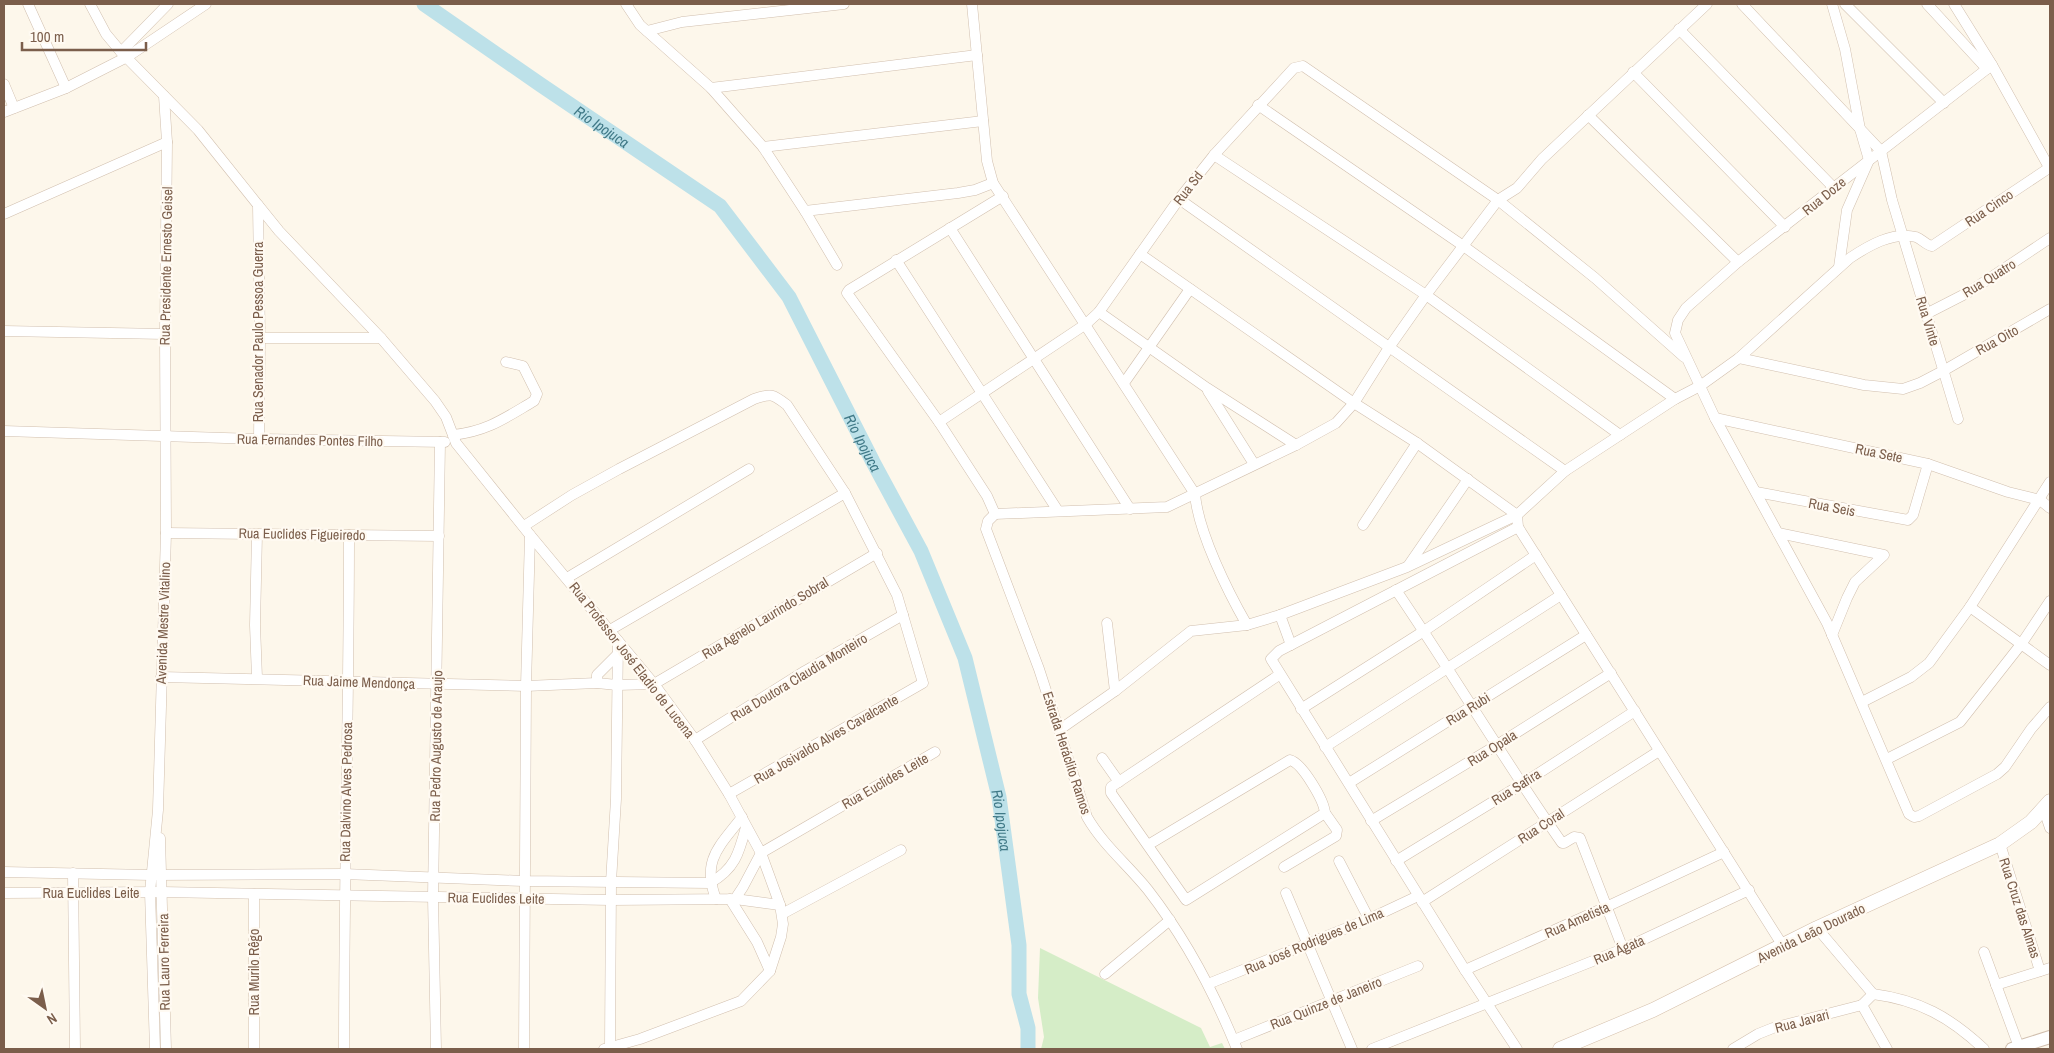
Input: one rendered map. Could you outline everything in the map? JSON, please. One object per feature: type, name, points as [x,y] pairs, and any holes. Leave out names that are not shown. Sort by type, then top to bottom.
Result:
[{"type":"main road","name":"Avenida Leão Dourado","points":[[1560,1049],[1580,1046],[1817,928],[2000,844],[2031,822],[2047,805]]},
{"type":"street","points":[[28,4],[66,88]]},
{"type":"street","name":"Rua Professor José Eladio de Lucena","points":[[90,4],[106,34],[124,55],[198,130],[279,231],[381,338],[436,401],[446,418],[454,439],[527,531],[568,578],[654,684],[695,740],[730,794],[761,853],[781,909],[781,937],[770,971],[741,1002],[649,1036],[607,1048]]},
{"type":"street","points":[[124,55],[168,4]]},
{"type":"street","points":[[4,84],[9,110],[66,88],[124,55],[206,4]]},
{"type":"street","points":[[626,4],[634,17],[647,31],[711,88],[763,147],[805,211],[837,265]]},
{"type":"street","points":[[647,31],[682,22],[778,7],[844,4]]},
{"type":"street","points":[[972,4],[987,161],[994,183],[1195,494],[1200,521],[1225,584],[1246,625]]},
{"type":"street","points":[[1003,196],[896,260],[847,293],[940,422],[987,496],[995,514],[1167,507],[1296,445],[1336,422],[1354,403],[1390,346],[1426,295],[1462,245],[1498,200],[1517,188],[1542,159],[1707,4]]},
{"type":"street","points":[[1742,4],[1880,151]]},
{"type":"street","points":[[1832,4],[1845,48],[1860,129],[1869,160],[1847,210],[1839,267]]},
{"type":"street","points":[[1846,4],[1944,103]]},
{"type":"street","points":[[1926,4],[1990,67]]},
{"type":"street","points":[[1954,4],[2050,169]]},
{"type":"street","points":[[1679,29],[1834,188]]},
{"type":"street","points":[[711,88],[977,55]]},
{"type":"street","name":"Rua Sd","points":[[940,422],[982,392],[1086,324],[1099,312],[1179,199],[1214,155],[1294,68],[1303,66],[1498,200]]},
{"type":"street","name":"Rua Doze","points":[[1689,362],[1678,341],[1676,327],[1686,308],[1738,262],[1990,67]]},
{"type":"street","points":[[1633,72],[1785,227]]},
{"type":"street","name":"Rua Presidente Ernesto Geisel","points":[[164,96],[167,142],[164,334],[165,435]]},
{"type":"street","points":[[1258,105],[1462,245],[1675,399]]},
{"type":"street","points":[[1588,115],[1738,262]]},
{"type":"street","points":[[763,147],[983,121]]},
{"type":"street","points":[[4,214],[167,142]]},
{"type":"street","name":"Rua Vinte","points":[[1880,151],[1892,200],[1958,419]]},
{"type":"street","points":[[1214,155],[1426,295],[1620,435]]},
{"type":"street","name":"Rua Cinco","points":[[1904,236],[1921,239],[1928,246],[1932,246],[2050,169]]},
{"type":"street","points":[[805,211],[958,193],[976,190],[994,183]]},
{"type":"street","points":[[1179,199],[1566,471]]},
{"type":"street","points":[[1498,200],[1595,278],[1689,362],[1715,418],[1832,635],[1887,759],[1909,814],[1914,817],[1919,816],[1997,774],[2005,767],[2031,729],[2050,707]]},
{"type":"street","name":"Rua Senador Paulo Pessoa Guerra","points":[[258,205],[259,439]]},
{"type":"street","points":[[950,228],[1130,509]]},
{"type":"street","points":[[1059,730],[1115,691],[1190,631],[1246,625],[1280,615],[1407,567],[1517,515],[1566,471],[1675,399],[1700,386],[1739,358],[1839,267],[1866,247],[1904,236]]},
{"type":"street","name":"Rua Quatro","points":[[1926,314],[1969,292],[2050,238]]},
{"type":"street","points":[[1140,254],[1354,403],[1417,443],[1517,515],[1518,526],[1783,946]]},
{"type":"street","points":[[896,260],[1058,511]]},
{"type":"street","points":[[1124,383],[1190,289]]},
{"type":"street","name":"Rua Oito","points":[[1739,358],[1885,389],[1903,389],[1943,371],[2050,309]]},
{"type":"street","points":[[1099,312],[1207,388],[1296,445]]},
{"type":"street","points":[[4,331],[164,334]]},
{"type":"street","points":[[260,338],[381,338]]},
{"type":"street","name":"Rua Fernandes Pontes Filho","points":[[4,431],[259,439],[440,442],[492,426],[534,401],[536,394],[523,366],[506,362]]},
{"type":"street","points":[[1207,388],[1254,464]]},
{"type":"street","points":[[524,1049],[527,531],[572,495],[729,411],[769,394],[778,397],[788,405],[846,493],[897,595],[903,615]]},
{"type":"street","name":"Rua Sete","points":[[1715,418],[1928,464],[2008,492],[2040,500]]},
{"type":"street","name":"Avenida Mestre Vitalino","points":[[162,875],[158,810],[166,533],[165,435]]},
{"type":"street","name":"Rua Pedro Augusto de Araujo","points":[[436,1049],[432,897],[440,442]]},
{"type":"street","points":[[1363,525],[1417,443]]},
{"type":"street","name":"Rua Seis","points":[[1756,492],[1908,520],[1912,515],[1928,464]]},
{"type":"street","points":[[568,578],[749,469]]},
{"type":"street","points":[[1407,567],[1468,479]]},
{"type":"street","points":[[1862,702],[1911,677],[1928,663],[1970,607],[2050,482]]},
{"type":"street","points":[[610,630],[846,493]]},
{"type":"street","points":[[2040,500],[2050,508]]},
{"type":"street","name":"Estrada Heráclito Ramos","points":[[995,514],[988,520],[986,529],[1039,669],[1089,822],[1121,862],[1146,888],[1184,941],[1208,984],[1236,1045]]},
{"type":"street","points":[[1517,1049],[1465,970],[1270,660],[1279,651],[1518,526]]},
{"type":"street","name":"Rua Euclides Figueiredo","points":[[166,533],[439,536]]},
{"type":"street","points":[[1778,533],[1884,556],[1855,582],[1832,635]]},
{"type":"street","points":[[256,534],[255,625],[257,678]]},
{"type":"street","name":"Rua Dalvino Alves Pedrosa","points":[[344,1049],[344,874],[349,683],[349,535]]},
{"type":"street","name":"Rua Agnelo Laurindo Sobral","points":[[654,684],[877,553]]},
{"type":"street","points":[[1301,709],[1424,631],[1536,555]]},
{"type":"street","points":[[1396,590],[1449,668],[1497,746],[1562,843],[1574,837],[1580,838],[1623,949]]},
{"type":"street","points":[[1325,747],[1561,595]]},
{"type":"street","points":[[1887,759],[1950,729],[1960,722],[2022,643],[2050,601]]},
{"type":"street","points":[[1970,607],[2050,665]]},
{"type":"street","name":"Rua Josivaldo Alves Cavalcante","points":[[730,794],[923,684],[903,615]]},
{"type":"street","name":"Rua Doutora Claudia Monteiro","points":[[695,740],[805,671],[903,615]]},
{"type":"street","points":[[1280,615],[1291,645]]},
{"type":"street","points":[[1107,623],[1115,691]]},
{"type":"street","name":"Rua Rubi","points":[[1349,784],[1586,635]]},
{"type":"street","points":[[607,1048],[611,882],[616,799],[618,641]]},
{"type":"street","points":[[597,683],[598,675],[617,655]]},
{"type":"street","name":"Rua Opala","points":[[1372,821],[1497,746],[1611,673]]},
{"type":"street","points":[[1279,675],[1111,787],[1111,793],[1183,897],[1189,900],[1325,813]]},
{"type":"street","name":"Rua Jaime Mendonça","points":[[161,677],[526,686],[597,683],[617,685],[654,684]]},
{"type":"street","name":"Rua Safira","points":[[1396,861],[1522,784],[1635,711]]},
{"type":"street","name":"Rua Coral","points":[[1420,899],[1548,822],[1660,751]]},
{"type":"street","name":"Rua Euclides Leite","points":[[761,853],[935,752]]},
{"type":"street","points":[[1102,758],[1119,782]]},
{"type":"street","points":[[1148,845],[1290,760],[1297,763],[1322,799],[1325,813],[1337,830],[1336,836],[1284,867]]},
{"type":"street","points":[[2047,805],[2050,828]]},
{"type":"street","name":"Avenida Mestre Vitalino","points":[[151,875],[158,810]]},
{"type":"street","points":[[710,884],[727,872],[733,864],[744,822]]},
{"type":"street","points":[[716,899],[710,884],[711,864],[715,854],[744,822]]},
{"type":"street","name":"Rua Cruz das Almas","points":[[2000,844],[2045,969]]},
{"type":"street","points":[[781,909],[901,850]]},
{"type":"street","name":"Rua Ametista","points":[[1465,970],[1724,852]]},
{"type":"street","points":[[761,853],[743,888],[732,898],[757,942],[770,971]]},
{"type":"street","points":[[1339,862],[1369,919]]},
{"type":"street","name":"Rua Euclides Leite","points":[[4,872],[151,875],[344,874],[524,881],[710,884]]},
{"type":"street","points":[[72,873],[75,1049]]},
{"type":"street","name":"Rua Lauro Ferreira","points":[[151,875],[155,1049]]},
{"type":"street","name":"Rua Lauro Ferreira","points":[[162,875],[166,1049]]},
{"type":"street","name":"Rua Ágata","points":[[1487,1004],[1623,949],[1748,890]]},
{"type":"street","name":"Rua Euclides Leite","points":[[4,892],[72,894],[162,892],[611,900],[732,898],[781,909]]},
{"type":"street","points":[[1286,893],[1352,1049]]},
{"type":"street","name":"Rua Murilo Rêgo","points":[[254,894],[254,1049]]},
{"type":"street","name":"Rua José Rodrigues de Lima","points":[[1208,984],[1420,899]]},
{"type":"street","points":[[1104,974],[1170,920]]},
{"type":"street","points":[[1817,928],[1873,994],[1896,997],[1917,1003],[1958,1027],[1984,1049]]},
{"type":"street","points":[[152,944],[163,944]]},
{"type":"street","points":[[1984,952],[2016,1048],[2050,1037]]},
{"type":"street","name":"Rua Quinze de Janeiro","points":[[1236,1045],[1332,1000],[1418,966]]},
{"type":"street","points":[[1996,985],[2045,969]]},
{"type":"street","points":[[1873,994],[1862,1005],[1886,1049]]},
{"type":"street","points":[[1372,1049],[1487,1004]]},
{"type":"street","name":"Rua Javari","points":[[1733,1049],[1746,1046],[1758,1034],[1773,1028],[1862,1005]]},
{"type":"green space","points":[[1040,948],[1201,1028],[1210,1047],[1222,1043],[1225,1049],[1041,1049],[1044,1037],[1038,998]]},
{"type":"waterway","name":"Rio Ipojuca","points":[[424,4],[720,206],[789,297],[873,462],[921,551],[965,658],[999,797],[1019,945],[1019,994],[1028,1028],[1028,1049]]}]
